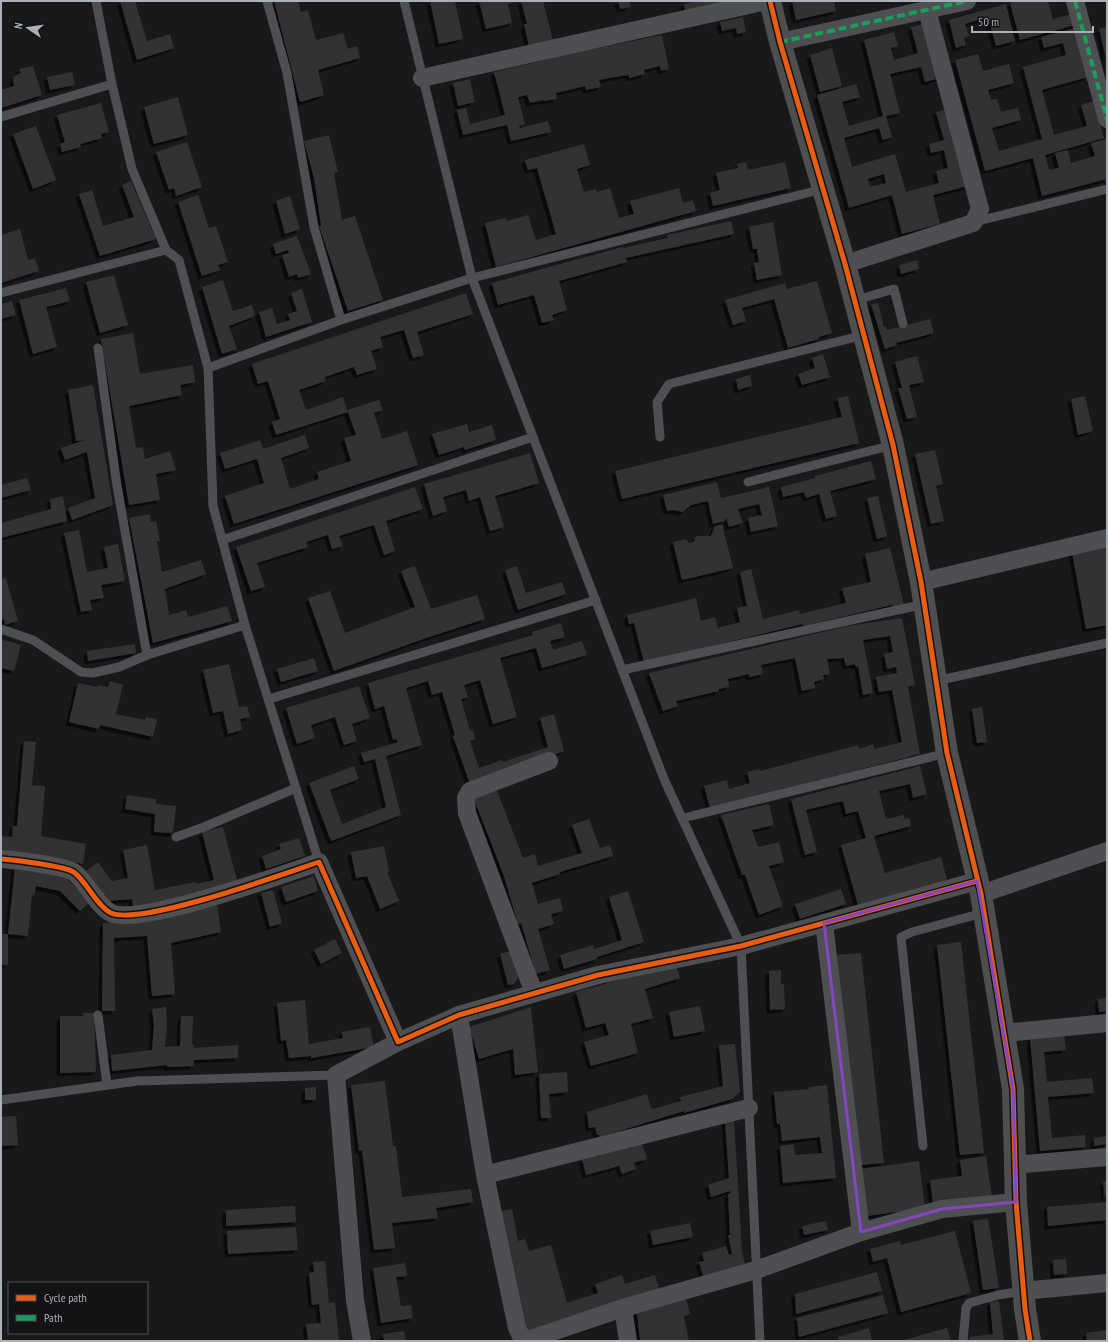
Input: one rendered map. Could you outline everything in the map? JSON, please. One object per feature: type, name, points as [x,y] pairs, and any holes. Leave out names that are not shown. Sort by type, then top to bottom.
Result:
[{"type":"street","points":[[422,78],[766,1]]},
{"type":"street","points":[[770,1],[780,42],[856,300],[893,445],[921,582],[947,753],[980,896],[1013,1088],[1016,1202],[1023,1291],[1030,1341]]},
{"type":"street","points":[[780,42],[927,10],[946,3],[968,1]]},
{"type":"street","points":[[1075,1],[1107,119]]},
{"type":"street","points":[[846,264],[973,222],[980,210],[927,10]]},
{"type":"street","points":[[921,582],[1107,538]]},
{"type":"street","points":[[534,993],[468,813],[466,798],[470,791],[476,788],[549,761]]},
{"type":"street","points":[[362,1341],[355,1300],[336,1075],[398,1042],[459,1015],[534,993],[598,975],[741,946],[824,923],[980,896],[1107,851]]},
{"type":"street","points":[[1,858],[74,872],[111,913],[135,916],[222,895],[318,862],[398,1042]]},
{"type":"street","points":[[824,923],[861,1232]]},
{"type":"street","points":[[459,1015],[485,1176],[517,1328],[522,1338],[528,1340],[623,1308],[756,1270],[861,1232],[942,1210],[1016,1202]]},
{"type":"street","points":[[1004,1033],[1107,1023]]},
{"type":"street","points":[[485,1176],[749,1108]]},
{"type":"street","points":[[1014,1165],[1107,1156]]},
{"type":"street","points":[[1023,1291],[1107,1284]]},
{"type":"street","points":[[623,1308],[628,1341]]},
{"type":"lane","points":[[96,1],[112,84],[132,169],[166,250],[179,260],[208,368],[213,506],[245,624],[318,862]]},
{"type":"lane","points":[[267,1],[287,73],[314,227],[341,320]]},
{"type":"lane","points":[[404,1],[472,278],[664,779],[741,946],[760,1341]]},
{"type":"lane","points":[[1,117],[112,84]]},
{"type":"lane","points":[[208,368],[341,320],[472,278],[823,189]]},
{"type":"lane","points":[[973,222],[1107,189]]},
{"type":"lane","points":[[1,293],[166,250]]},
{"type":"lane","points":[[856,300],[894,289],[903,324]]},
{"type":"lane","points":[[660,437],[658,402],[669,384],[864,335]]},
{"type":"lane","points":[[98,348],[117,486],[147,655]]},
{"type":"lane","points":[[222,540],[533,437]]},
{"type":"lane","points":[[748,482],[893,445]]},
{"type":"lane","points":[[269,699],[596,600]]},
{"type":"lane","points":[[622,670],[925,604]]},
{"type":"lane","points":[[1,629],[33,640],[81,672],[93,673],[119,667],[147,655],[245,624]]},
{"type":"lane","points":[[935,681],[1107,643]]},
{"type":"lane","points":[[683,818],[947,753]]},
{"type":"lane","points":[[176,837],[204,827],[296,788]]},
{"type":"lane","points":[[923,1146],[901,937],[980,896]]},
{"type":"lane","points":[[98,1015],[107,1085]]},
{"type":"lane","points":[[1,1100],[137,1081],[336,1075]]},
{"type":"lane","points":[[963,1341],[966,1308],[969,1303],[998,1295],[1023,1291]]},
{"type":"highlighted area","points":[[977,881],[1013,1089],[1016,1202],[942,1209],[861,1232],[824,923]]},
{"type":"building","points":[[120,1],[135,1],[147,41],[170,34],[174,48],[137,60]]},
{"type":"building","points":[[274,1],[298,1],[301,12],[308,10],[316,40],[343,33],[348,49],[357,46],[360,58],[318,70],[324,95],[300,102]]},
{"type":"building","points":[[430,1],[455,1],[463,39],[439,44]]},
{"type":"building","points":[[479,1],[516,1],[508,4],[512,23],[486,29]]},
{"type":"building","points":[[521,1],[543,1],[553,41],[529,47],[524,24],[527,24]]},
{"type":"building","points":[[618,1],[629,1],[631,7],[620,9]]},
{"type":"building","points":[[697,1],[739,1],[686,15],[684,4]]},
{"type":"building","points":[[792,1],[834,1],[836,11],[796,20]]},
{"type":"building","points":[[1017,1],[1048,1],[1053,19],[1076,13],[1079,24],[1020,40],[1010,3]]},
{"type":"building","points":[[1006,4],[1015,41],[996,46],[988,17],[965,24],[969,36],[964,38],[966,45],[956,48],[949,20]]},
{"type":"building","points":[[743,17],[746,32],[737,34],[736,28],[722,31],[720,22]]},
{"type":"building","points":[[926,23],[940,78],[925,82],[921,67],[890,74],[900,113],[886,116],[892,137],[883,140],[879,128],[844,138],[852,167],[895,154],[906,192],[939,183],[936,171],[948,168],[944,150],[931,153],[929,144],[944,140],[936,112],[948,109],[968,186],[933,195],[940,224],[902,234],[892,195],[849,208],[817,95],[856,84],[860,97],[842,102],[849,126],[883,116],[864,40],[894,32],[898,46],[891,48],[894,60],[918,53],[911,27]],"holes":[[[884,174],[886,183],[870,187],[868,179]]]},
{"type":"building","points":[[1107,27],[1107,59],[1106,59],[1099,29]]},
{"type":"building","points":[[1075,28],[1088,77],[1042,90],[1054,135],[1087,126],[1081,105],[1094,101],[1104,138],[1045,155],[1049,170],[1059,168],[1055,153],[1068,150],[1071,163],[1095,156],[1091,143],[1106,139],[1107,179],[1042,196],[1033,158],[985,171],[955,60],[978,54],[983,71],[1009,64],[1014,83],[988,90],[991,100],[997,99],[1001,112],[1018,108],[1021,120],[992,128],[999,151],[1042,139],[1023,67],[1066,55],[1063,43],[1044,48],[1041,37]]},
{"type":"building","points":[[662,35],[669,69],[661,71],[660,66],[644,70],[645,74],[629,78],[629,75],[599,80],[601,87],[586,90],[585,86],[556,93],[557,99],[530,103],[527,95],[518,97],[525,124],[519,126],[520,128],[548,121],[551,132],[511,141],[507,125],[463,135],[457,110],[466,108],[470,124],[505,115],[494,72],[578,52]]},
{"type":"building","points":[[832,48],[842,86],[820,92],[810,55]]},
{"type":"building","points":[[33,66],[42,95],[1,108],[1,90],[14,86],[13,78],[21,73],[19,69]]},
{"type":"building","points":[[72,72],[75,85],[50,90],[47,77]]},
{"type":"building","points":[[470,79],[475,102],[458,106],[453,83]]},
{"type":"building","points":[[178,97],[188,135],[154,144],[144,107]]},
{"type":"building","points":[[101,103],[109,132],[101,134],[102,138],[80,144],[81,147],[62,152],[60,144],[65,142],[57,115]]},
{"type":"building","points":[[36,126],[56,180],[33,189],[13,134]]},
{"type":"building","points":[[329,135],[338,172],[334,173],[342,220],[355,216],[383,300],[348,311],[319,226],[321,225],[314,178],[304,141]]},
{"type":"building","points":[[187,142],[202,187],[176,196],[174,188],[169,190],[156,152]]},
{"type":"building","points":[[584,144],[590,165],[577,169],[584,192],[596,189],[597,192],[610,188],[619,218],[634,214],[630,201],[679,188],[683,203],[693,200],[696,211],[496,267],[485,223],[506,218],[507,221],[528,215],[536,240],[556,234],[537,168],[528,170],[525,160]]},
{"type":"building","points":[[746,162],[748,170],[785,162],[791,188],[713,206],[710,193],[720,190],[716,173],[738,168],[737,164]]},
{"type":"building","points":[[131,181],[156,239],[100,256],[79,194],[92,190],[103,226],[134,217],[122,185]]},
{"type":"building","points":[[198,195],[209,228],[216,226],[228,262],[218,265],[220,270],[202,276],[178,202]]},
{"type":"building","points":[[290,196],[300,229],[285,234],[276,201]]},
{"type":"building","points":[[731,221],[734,234],[626,258],[627,262],[559,281],[567,310],[552,315],[554,320],[542,323],[534,295],[498,305],[492,283],[622,247],[668,238],[667,235]]},
{"type":"building","points":[[773,222],[782,275],[757,280],[754,263],[759,262],[757,249],[753,249],[749,227]]},
{"type":"building","points":[[20,229],[28,260],[35,258],[39,271],[1,283],[1,235]]},
{"type":"building","points":[[297,236],[311,274],[298,278],[297,274],[289,277],[282,255],[289,253],[288,250],[276,254],[273,244]]},
{"type":"building","points":[[917,260],[919,269],[901,274],[899,265]]},
{"type":"building","points":[[114,275],[128,325],[100,333],[86,282]]},
{"type":"building","points":[[223,280],[233,311],[252,305],[255,316],[229,326],[237,349],[222,354],[202,287]]},
{"type":"building","points":[[817,281],[832,333],[819,337],[819,339],[788,348],[774,299],[742,308],[746,321],[733,325],[725,300],[785,283],[787,289]]},
{"type":"building","points":[[66,288],[70,301],[46,307],[57,347],[33,354],[19,300]]},
{"type":"building","points":[[302,289],[312,322],[266,337],[259,312],[272,308],[277,324],[290,320],[288,314],[297,311],[291,293]]},
{"type":"building","points":[[466,293],[473,314],[417,332],[424,355],[413,358],[404,330],[380,337],[383,347],[371,351],[377,369],[357,375],[354,367],[325,377],[326,381],[299,390],[306,410],[343,397],[347,410],[379,400],[383,410],[374,413],[382,439],[407,431],[418,465],[234,524],[225,496],[264,483],[257,459],[225,469],[220,453],[260,440],[263,449],[305,435],[309,448],[281,458],[290,489],[319,479],[317,472],[351,461],[344,438],[356,435],[348,412],[276,435],[272,422],[280,419],[268,381],[258,384],[252,364]]},
{"type":"building","points":[[12,301],[16,315],[1,319],[1,304]]},
{"type":"building","points":[[878,303],[884,327],[886,327],[887,330],[930,319],[934,333],[896,343],[897,345],[885,349],[871,304]]},
{"type":"building","points":[[133,333],[140,374],[193,365],[195,382],[180,385],[182,395],[129,406],[136,448],[143,447],[145,459],[170,451],[176,470],[156,474],[160,500],[129,505],[101,339]]},
{"type":"building","points":[[823,354],[830,377],[802,385],[798,374],[815,368],[812,358]]},
{"type":"building","points":[[917,356],[924,382],[909,385],[917,417],[907,419],[898,388],[902,388],[895,362]]},
{"type":"building","points":[[750,375],[752,386],[738,390],[736,379]]},
{"type":"building","points":[[93,385],[113,505],[72,520],[68,508],[95,498],[87,452],[65,460],[61,448],[85,440],[76,441],[68,390]]},
{"type":"building","points":[[848,396],[859,443],[622,499],[615,471],[842,417],[837,398]]},
{"type":"building","points":[[1085,396],[1093,431],[1078,435],[1071,399]]},
{"type":"building","points":[[467,424],[469,432],[492,425],[496,440],[465,450],[464,447],[439,455],[432,434]]},
{"type":"building","points":[[935,450],[943,484],[936,486],[944,521],[931,524],[915,454]]},
{"type":"building","points":[[530,453],[539,483],[495,496],[504,527],[490,531],[480,497],[469,501],[466,490],[443,497],[447,511],[433,516],[424,484]]},
{"type":"building","points":[[871,461],[876,479],[830,491],[837,516],[826,519],[819,494],[806,498],[804,492],[783,497],[781,487]]},
{"type":"building","points":[[27,478],[31,490],[1,498],[1,485]]},
{"type":"building","points":[[717,482],[721,498],[769,487],[778,526],[751,532],[748,518],[762,515],[759,504],[738,509],[743,523],[729,527],[726,517],[725,521],[713,524],[708,501],[691,505],[683,512],[673,510],[667,511],[663,495]]},
{"type":"building","points":[[415,487],[423,509],[386,521],[395,551],[384,555],[374,525],[339,536],[343,546],[332,549],[328,535],[306,542],[308,547],[257,563],[265,587],[251,591],[236,547]]},
{"type":"building","points":[[63,496],[67,521],[1,538],[1,523],[51,509],[50,499]]},
{"type":"building","points":[[878,496],[887,536],[877,539],[867,498]]},
{"type":"building","points":[[150,514],[151,522],[156,521],[160,541],[157,541],[162,572],[201,560],[206,574],[165,589],[169,615],[186,610],[188,617],[227,606],[232,621],[153,643],[129,518]]},
{"type":"building","points":[[722,524],[733,568],[682,580],[673,542],[687,539],[688,543],[694,542],[696,536],[711,536],[715,526]]},
{"type":"building","points":[[79,530],[87,572],[108,568],[104,547],[118,544],[125,581],[101,585],[104,598],[90,600],[92,610],[81,612],[64,533]]},
{"type":"building","points":[[1107,543],[1107,625],[1086,629],[1072,552]]},
{"type":"building","points":[[890,548],[904,605],[892,607],[892,605],[803,626],[803,624],[644,662],[634,623],[629,624],[627,615],[696,598],[701,621],[715,617],[718,628],[740,622],[737,608],[747,606],[740,572],[751,569],[763,619],[799,610],[800,614],[846,603],[842,588],[871,582],[865,554]]},
{"type":"building","points":[[415,566],[431,609],[477,595],[485,619],[426,638],[334,671],[308,598],[330,591],[345,633],[415,607],[401,571]]},
{"type":"building","points":[[517,566],[526,593],[562,582],[566,594],[518,610],[505,570]]},
{"type":"building","points":[[6,578],[18,621],[5,625],[4,619],[1,620],[1,579]]},
{"type":"building","points":[[902,618],[915,685],[908,687],[920,754],[710,808],[704,786],[727,780],[729,789],[750,783],[747,772],[759,769],[760,771],[858,745],[859,749],[873,744],[874,749],[902,742],[892,690],[879,692],[876,677],[897,673],[896,667],[887,669],[884,654],[893,652],[890,636],[863,640],[873,693],[863,695],[858,666],[856,667],[855,664],[846,666],[844,658],[827,659],[830,674],[823,675],[824,679],[814,682],[815,688],[802,691],[795,658],[761,665],[763,674],[749,677],[749,674],[728,679],[729,687],[719,689],[719,691],[676,701],[678,706],[663,711],[649,673],[848,626]]},
{"type":"building","points":[[561,623],[565,637],[550,641],[553,650],[582,641],[587,655],[542,668],[536,648],[500,658],[517,717],[493,724],[480,680],[464,685],[468,697],[461,699],[470,731],[473,730],[475,739],[470,741],[479,768],[502,760],[503,762],[548,747],[540,718],[554,714],[564,751],[471,787],[453,736],[455,735],[442,692],[432,695],[428,681],[406,688],[422,745],[386,756],[401,815],[331,841],[309,783],[354,766],[359,779],[330,790],[342,824],[386,807],[375,759],[364,762],[361,753],[398,742],[396,739],[393,740],[384,706],[375,709],[368,683],[533,635],[532,632]]},
{"type":"building","points":[[1,639],[21,645],[14,671],[1,668]]},
{"type":"building","points":[[135,644],[136,653],[88,661],[87,651]]},
{"type":"building","points":[[314,658],[318,671],[281,682],[277,669]]},
{"type":"building","points":[[229,664],[239,707],[247,706],[250,717],[240,719],[242,730],[228,734],[223,711],[213,713],[203,670]]},
{"type":"building","points":[[110,681],[123,685],[116,714],[145,720],[146,717],[157,719],[153,737],[100,725],[99,729],[69,722],[78,683],[97,687],[98,685],[108,687]]},
{"type":"building","points":[[359,686],[370,718],[352,724],[357,741],[344,745],[335,717],[311,725],[315,738],[297,744],[286,708]]},
{"type":"building","points":[[982,707],[987,742],[977,743],[972,709]]},
{"type":"building","points":[[24,741],[36,742],[32,785],[45,786],[41,836],[86,844],[83,864],[1,850],[1,836],[12,837],[13,826],[17,826]]},
{"type":"building","points":[[920,766],[927,794],[913,798],[910,784],[879,791],[886,819],[904,815],[904,819],[909,818],[911,826],[874,836],[885,873],[941,857],[947,880],[858,905],[841,845],[866,838],[858,811],[846,814],[843,801],[806,810],[817,852],[805,855],[791,799]]},
{"type":"building","points":[[495,785],[523,858],[535,854],[538,866],[582,853],[572,825],[589,819],[600,848],[610,845],[613,856],[560,872],[560,874],[532,883],[538,904],[560,898],[563,911],[551,914],[554,924],[538,929],[550,970],[536,974],[521,923],[518,924],[504,876],[472,794]]},
{"type":"building","points":[[127,795],[156,799],[156,804],[176,806],[173,833],[154,832],[155,814],[125,809]]},
{"type":"building","points":[[769,804],[774,825],[752,830],[758,847],[779,842],[784,862],[769,866],[783,906],[759,915],[745,875],[742,875],[721,815]]},
{"type":"building","points":[[223,827],[238,884],[134,910],[132,899],[108,901],[86,871],[98,862],[112,881],[128,878],[123,850],[147,845],[155,890],[214,880],[202,832]]},
{"type":"building","points":[[299,838],[305,856],[266,869],[262,856],[281,849],[279,844]]},
{"type":"building","points":[[384,846],[389,871],[387,872],[399,901],[380,909],[367,876],[356,878],[351,852]]},
{"type":"building","points":[[15,867],[65,877],[90,902],[80,911],[60,891],[36,886],[34,896],[32,895],[28,936],[8,934]]},
{"type":"building","points":[[314,876],[318,891],[286,902],[281,887]]},
{"type":"building","points":[[841,889],[846,904],[800,919],[795,904]]},
{"type":"building","points":[[273,890],[282,923],[270,927],[261,893]]},
{"type":"building","points":[[628,891],[644,942],[564,969],[560,955],[593,945],[594,949],[622,940],[609,897]]},
{"type":"building","points":[[217,905],[221,932],[171,943],[175,994],[152,996],[147,936],[114,938],[115,1011],[102,1011],[103,923],[146,920]]},
{"type":"building","points":[[1,934],[8,934],[8,965],[1,965]]},
{"type":"building","points":[[335,939],[342,953],[321,964],[314,950]]},
{"type":"building","points":[[961,942],[984,1153],[960,1155],[937,945]]},
{"type":"building","points":[[510,951],[519,977],[514,984],[508,985],[500,954]]},
{"type":"building","points":[[861,953],[884,1163],[860,1165],[837,955]]},
{"type":"building","points":[[676,964],[680,978],[645,989],[653,1018],[631,1024],[638,1053],[591,1066],[584,1042],[609,1035],[605,1023],[586,1028],[576,992]]},
{"type":"building","points":[[781,970],[781,984],[784,984],[785,1009],[770,1010],[769,971]]},
{"type":"building","points":[[1107,998],[1107,1011],[1099,1012],[1098,999]]},
{"type":"building","points":[[305,1000],[309,1044],[343,1038],[342,1032],[370,1027],[374,1047],[311,1058],[311,1056],[289,1058],[286,1040],[281,1041],[277,1003]]},
{"type":"building","points":[[700,1006],[705,1031],[674,1037],[669,1012]]},
{"type":"building","points":[[166,1007],[167,1027],[165,1047],[180,1046],[181,1016],[193,1016],[192,1044],[194,1045],[194,1048],[238,1045],[238,1058],[194,1060],[194,1066],[167,1067],[167,1065],[112,1071],[111,1055],[152,1050],[154,1025],[152,1009]]},
{"type":"building","points":[[531,1007],[538,1072],[515,1075],[513,1049],[479,1059],[469,1027]]},
{"type":"building","points":[[83,1013],[94,1013],[96,1072],[60,1073],[60,1016],[83,1016]]},
{"type":"building","points":[[1064,1034],[1066,1050],[1044,1052],[1047,1082],[1092,1078],[1094,1093],[1048,1097],[1052,1138],[1085,1135],[1086,1147],[1040,1151],[1030,1037]]},
{"type":"building","points":[[735,1044],[740,1092],[732,1099],[684,1113],[684,1111],[600,1137],[597,1135],[595,1127],[589,1128],[587,1112],[647,1094],[651,1108],[653,1109],[681,1101],[680,1097],[723,1086],[719,1045]]},
{"type":"building","points":[[567,1072],[568,1092],[549,1094],[551,1118],[541,1118],[539,1074]]},
{"type":"building","points":[[385,1081],[393,1146],[396,1146],[402,1197],[471,1189],[473,1202],[436,1208],[438,1218],[392,1223],[395,1248],[374,1250],[362,1150],[359,1151],[351,1085]]},
{"type":"building","points":[[827,1085],[836,1178],[783,1183],[780,1146],[794,1144],[795,1155],[822,1153],[820,1137],[782,1141],[780,1124],[777,1124],[774,1092],[809,1089],[809,1087]]},
{"type":"building","points":[[316,1087],[316,1100],[305,1100],[305,1088]]},
{"type":"building","points":[[16,1116],[18,1145],[1,1146],[1,1117]]},
{"type":"building","points":[[734,1120],[742,1251],[745,1265],[703,1276],[699,1262],[704,1261],[702,1253],[726,1246],[729,1255],[732,1254],[728,1235],[730,1235],[728,1194],[730,1194],[730,1191],[711,1197],[708,1185],[729,1178],[725,1121]]},
{"type":"building","points":[[1107,1136],[1107,1144],[1094,1146],[1094,1138]]},
{"type":"building","points":[[642,1143],[647,1159],[634,1163],[636,1169],[622,1174],[619,1166],[586,1175],[582,1159]]},
{"type":"building","points":[[986,1156],[992,1198],[933,1203],[930,1180],[962,1176],[960,1160]]},
{"type":"building","points":[[919,1161],[925,1208],[867,1216],[861,1169]]},
{"type":"building","points":[[1107,1181],[1107,1197],[1105,1197],[1103,1182]]},
{"type":"building","points":[[1107,1202],[1107,1220],[1048,1226],[1047,1207]]},
{"type":"building","points":[[295,1206],[296,1222],[226,1226],[226,1210]]},
{"type":"building","points":[[512,1209],[518,1241],[525,1239],[529,1251],[551,1245],[567,1303],[598,1293],[595,1284],[622,1275],[625,1284],[655,1275],[659,1289],[526,1333],[501,1211]]},
{"type":"building","points":[[988,1218],[999,1288],[983,1290],[973,1221]]},
{"type":"building","points":[[826,1221],[828,1230],[804,1235],[802,1226]]},
{"type":"building","points":[[690,1223],[693,1237],[653,1245],[650,1231]]},
{"type":"building","points":[[296,1227],[298,1250],[228,1254],[227,1231]]},
{"type":"building","points":[[955,1231],[971,1293],[901,1312],[887,1258],[873,1262],[870,1249],[900,1241],[901,1245]]},
{"type":"building","points":[[1066,1259],[1067,1274],[1054,1275],[1053,1260]]},
{"type":"building","points":[[325,1261],[329,1303],[335,1302],[339,1341],[308,1341],[306,1324],[321,1323],[319,1304],[312,1305],[309,1273],[314,1272],[313,1262]]},
{"type":"building","points":[[405,1263],[407,1276],[396,1277],[401,1306],[411,1305],[413,1318],[381,1323],[373,1268]]},
{"type":"building","points":[[877,1272],[882,1291],[796,1314],[795,1294]]},
{"type":"building","points":[[883,1295],[888,1313],[799,1337],[797,1318]]},
{"type":"building","points":[[686,1299],[690,1314],[684,1316],[689,1341],[640,1341],[637,1312]]},
{"type":"building","points":[[999,1301],[1004,1341],[970,1341],[969,1337],[993,1334],[990,1302]]},
{"type":"building","points":[[869,1328],[872,1341],[839,1341],[838,1337]]},
{"type":"building","points":[[947,1328],[951,1341],[900,1341]]},
{"type":"building","points":[[1107,1330],[1107,1341],[1087,1341],[1086,1333]]},
{"type":"building","points":[[404,1331],[406,1341],[384,1341],[383,1334]]},
{"type":"marked path","points":[[780,42],[967,1]]},
{"type":"marked path","points":[[1075,1],[1107,119]]},
{"type":"cycle path","points":[[770,1],[780,42],[845,264],[893,445],[921,582],[947,753],[981,894],[1013,1089],[1016,1202],[1025,1309],[1030,1341]]},
{"type":"cycle path","points":[[1,859],[40,864],[70,870],[79,877],[106,910],[111,913],[127,915],[181,906],[245,887],[319,862],[398,1042],[459,1015],[598,975],[741,946],[977,881]]}]
